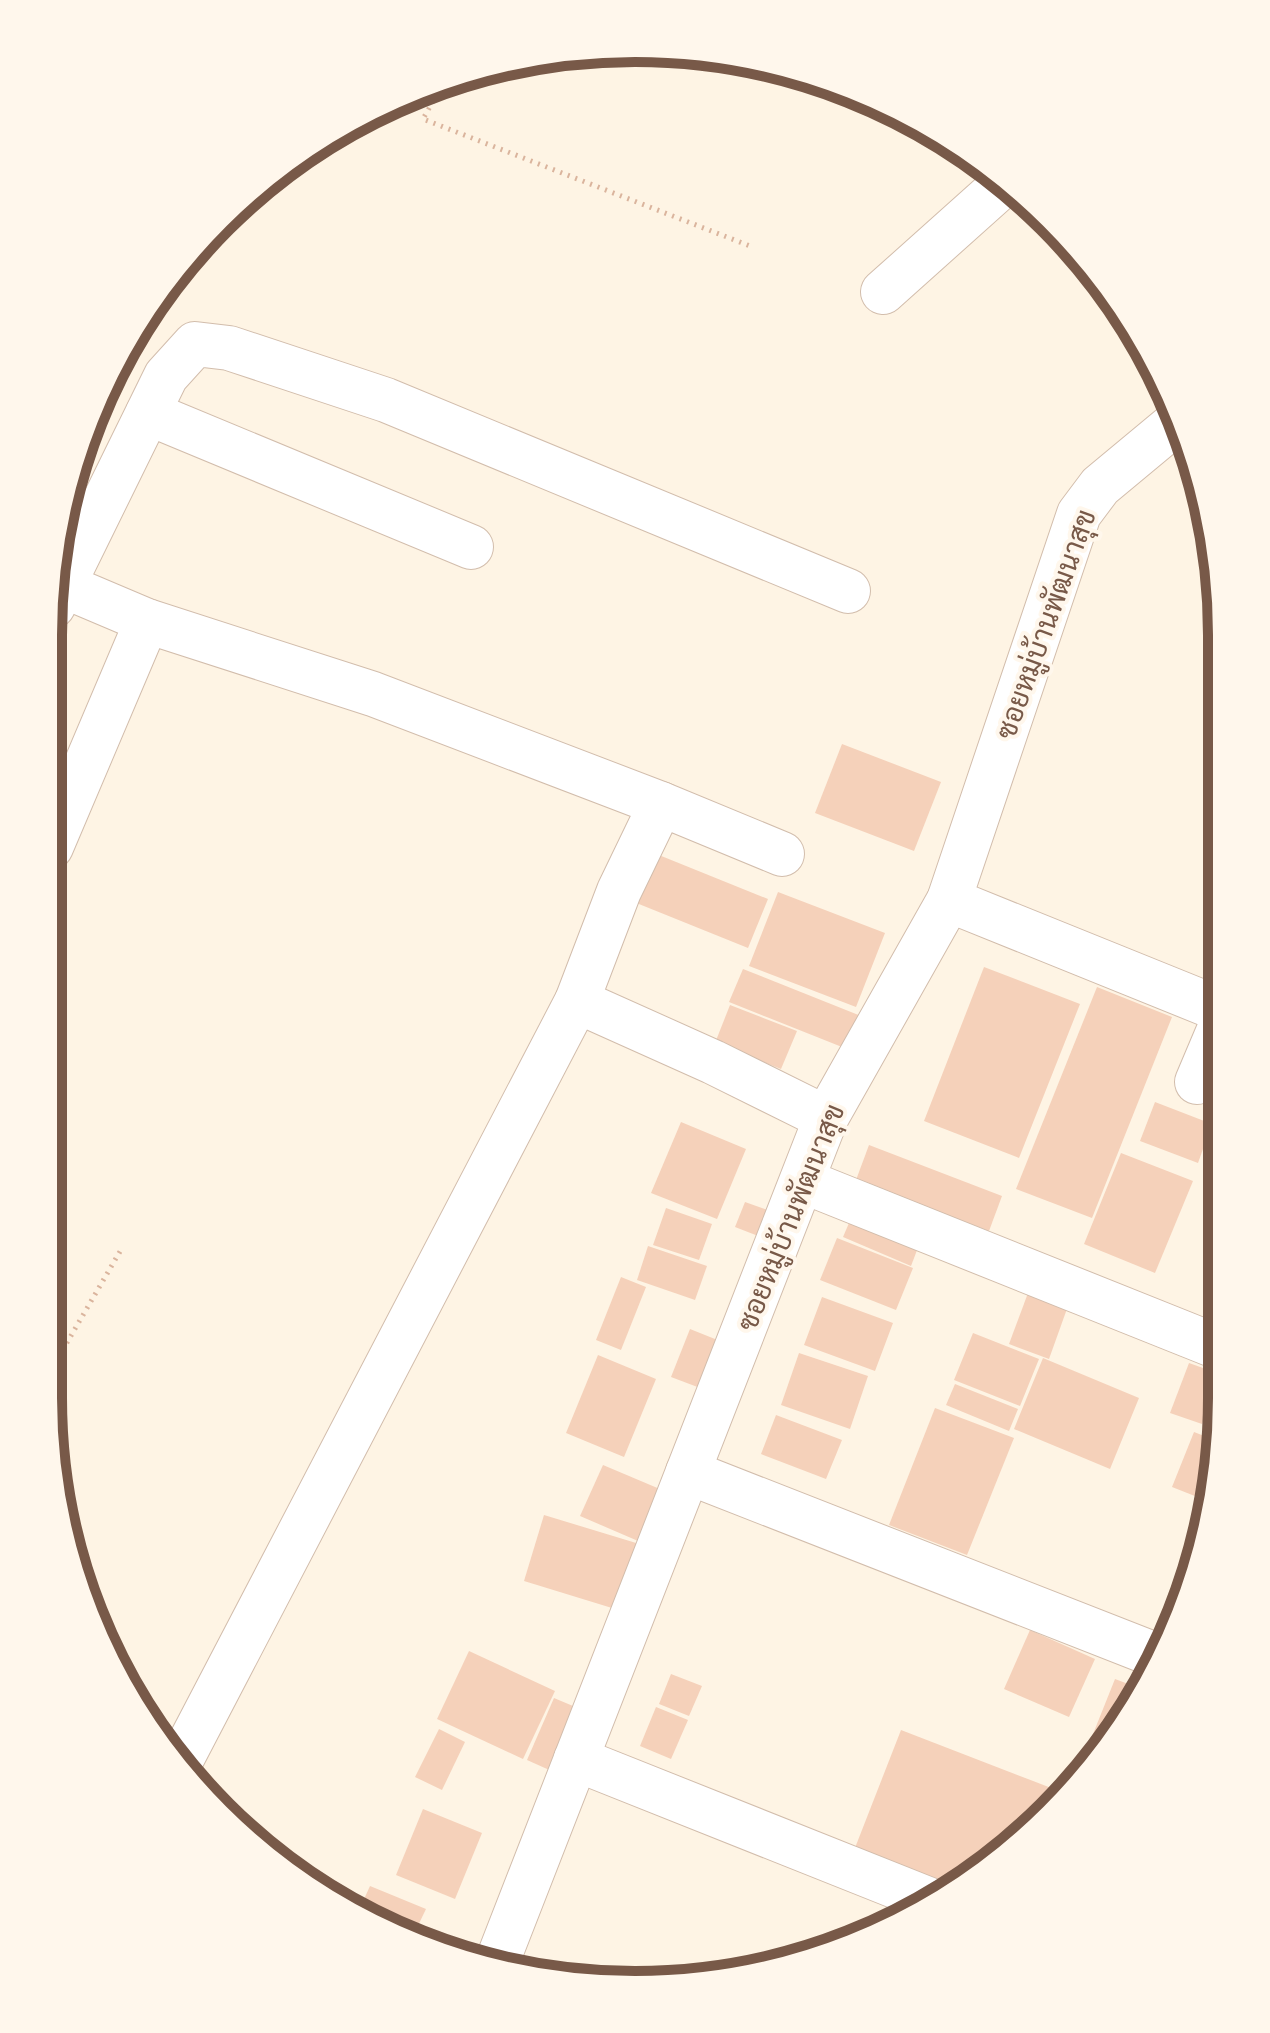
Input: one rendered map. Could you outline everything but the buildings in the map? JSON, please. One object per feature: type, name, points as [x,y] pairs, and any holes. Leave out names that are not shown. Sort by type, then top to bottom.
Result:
[{"type":"street","points":[[883,292],[997,190]]},
{"type":"street","points":[[65,580],[166,376],[195,344],[229,348],[386,400],[848,591]]},
{"type":"street","points":[[148,413],[471,547]]},
{"type":"street","name":"ซอยหมู่บ้านพัฒนาสุข","points":[[500,1954],[826,1118],[949,900],[1079,514],[1100,486],[1169,429]]},
{"type":"street","points":[[63,598],[147,621],[373,694],[661,804],[782,854]]},
{"type":"street","points":[[62,821],[147,621]]},
{"type":"street","points":[[185,1753],[577,1001],[619,891],[661,804]]},
{"type":"street","points":[[949,900],[1208,1005]]},
{"type":"street","points":[[577,1001],[713,1062],[826,1118]]},
{"type":"street","points":[[1197,1082],[1208,1056]]},
{"type":"street","points":[[803,1181],[1208,1343]]},
{"type":"street","points":[[688,1472],[1148,1652]]},
{"type":"street","points":[[576,1759],[919,1896]]},
{"type":"path","points":[[435,99],[423,119],[750,246]]},
{"type":"path","points":[[62,1350],[122,1248]]}]
